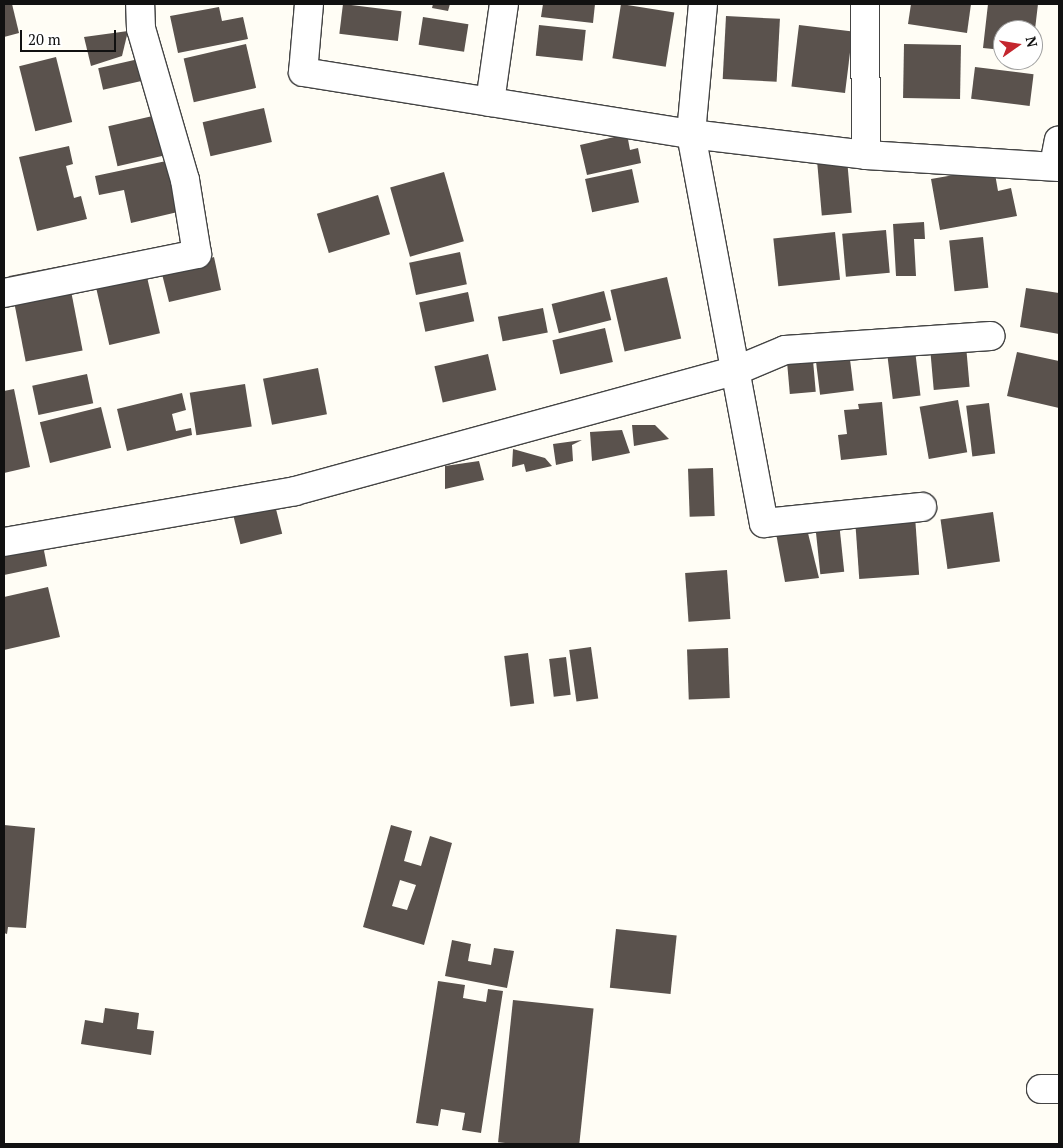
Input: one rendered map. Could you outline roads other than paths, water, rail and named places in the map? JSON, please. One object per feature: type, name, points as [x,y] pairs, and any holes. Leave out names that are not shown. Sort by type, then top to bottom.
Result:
[{"type":"street","points":[[4,293],[197,254],[185,180],[142,29],[140,4]]},
{"type":"street","points":[[309,4],[304,72],[691,134],[866,155],[1057,157]]},
{"type":"street","points":[[490,102],[504,4]]},
{"type":"street","points":[[703,4],[691,134],[764,523],[922,507]]},
{"type":"street","points":[[865,4],[866,155]]},
{"type":"street","points":[[4,542],[295,491],[735,371],[785,350],[991,336]]}]
